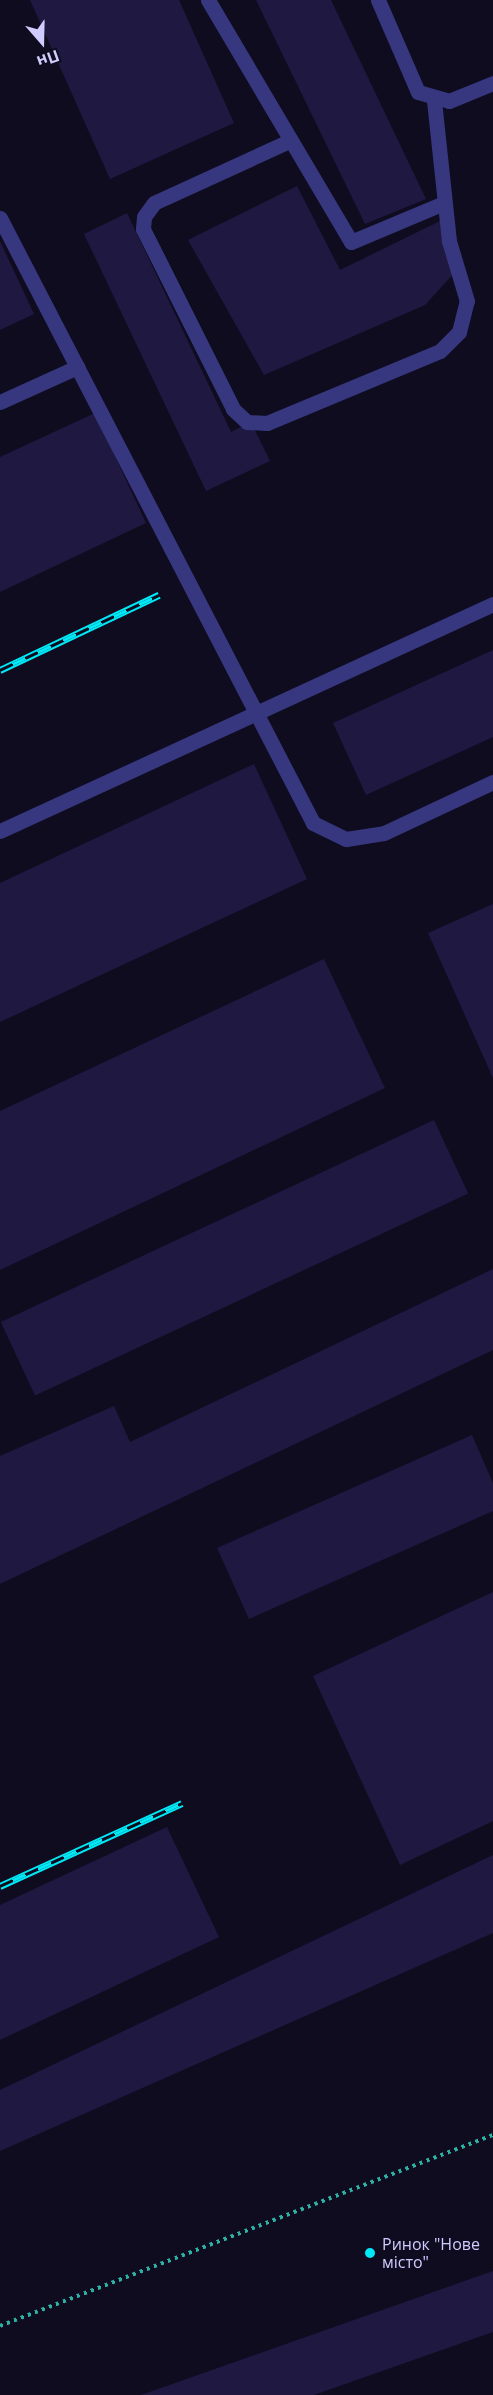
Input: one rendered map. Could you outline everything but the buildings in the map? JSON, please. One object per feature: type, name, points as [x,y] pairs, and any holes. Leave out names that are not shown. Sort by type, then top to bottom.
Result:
[{"type":"lane","points":[[208,0],[287,142],[351,242],[444,202]]},
{"type":"lane","points":[[378,0],[418,92],[434,101],[449,101],[493,83]]},
{"type":"lane","points":[[287,142],[154,203],[144,217],[148,240],[233,409],[247,422],[267,423],[440,351],[459,332],[467,301],[444,202],[434,101]]},
{"type":"lane","points":[[0,218],[252,712],[313,823],[346,839],[384,833],[493,782]]},
{"type":"lane","points":[[0,402],[77,367]]},
{"type":"lane","points":[[0,831],[252,712],[493,604]]},
{"type":"path","points":[[0,2326],[493,2134]]},
{"type":"railway","points":[[0,670],[159,595]]},
{"type":"railway","points":[[0,1886],[182,1803]]},
{"type":"place","name":"Ринок \"Нове місто\"","points":[[370,2253]]}]
